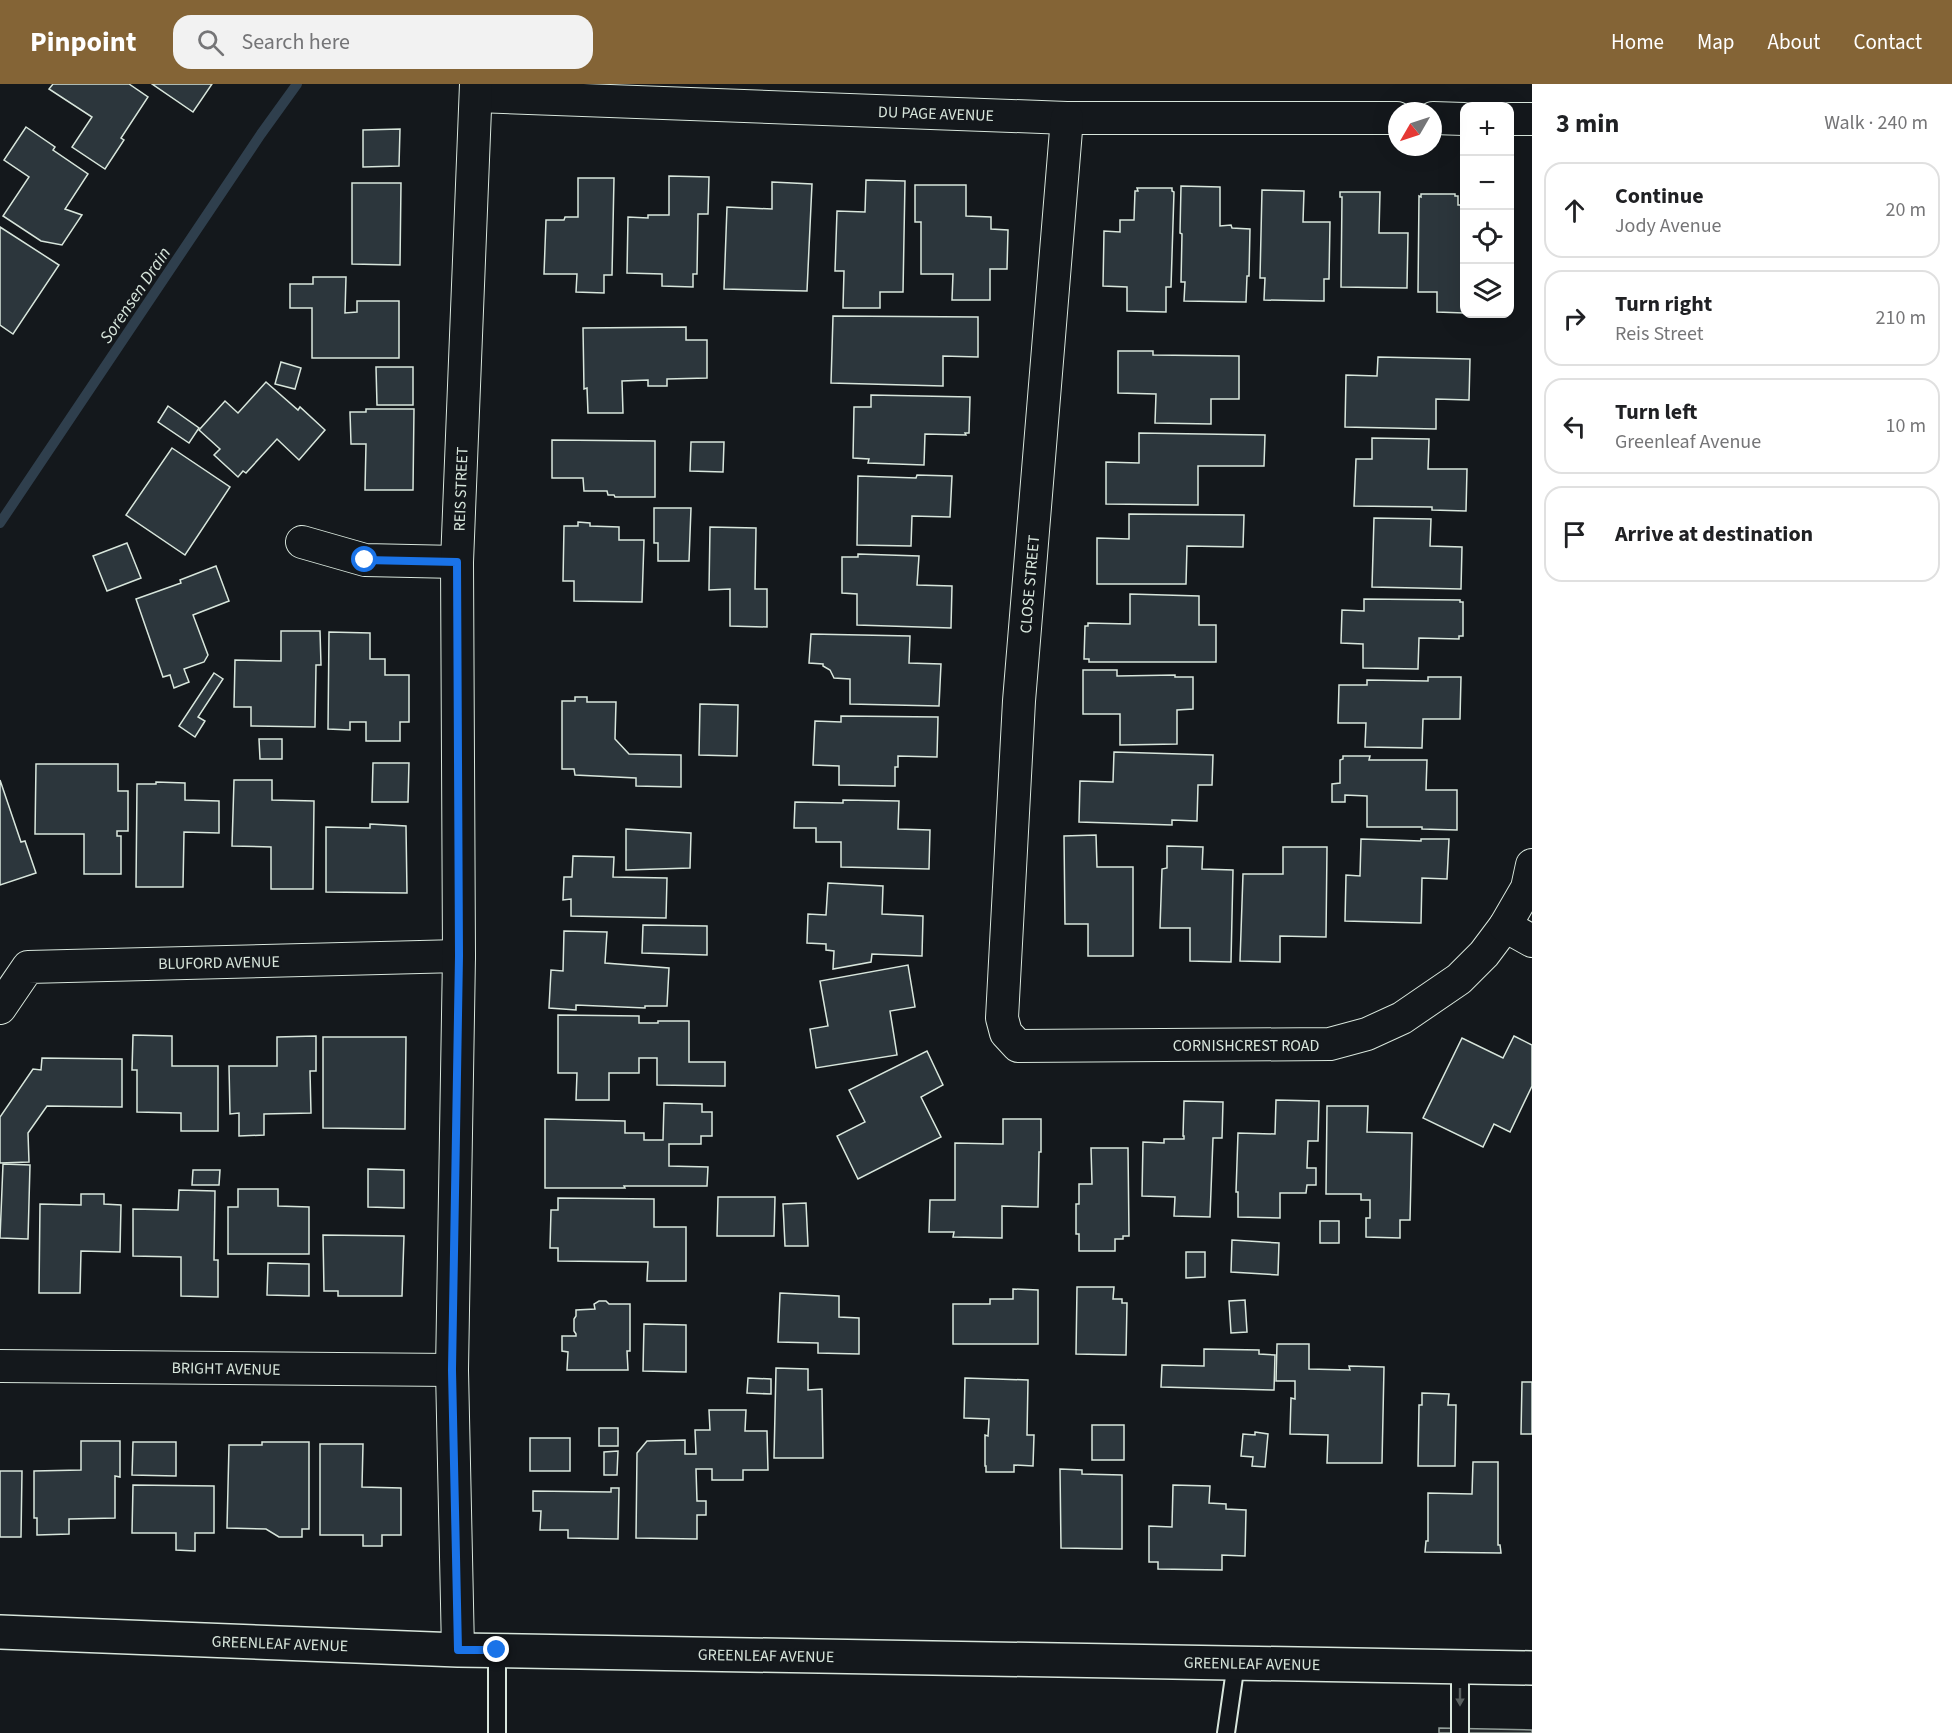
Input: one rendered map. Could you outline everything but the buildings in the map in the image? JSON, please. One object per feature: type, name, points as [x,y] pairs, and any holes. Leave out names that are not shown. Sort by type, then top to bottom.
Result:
[{"type":"main road","name":"GREENLEAF AVENUE","points":[[0,1632],[458,1650],[1532,1668]]},
{"type":"street","name":"DU PAGE AVENUE","points":[[476,90],[1067,118],[1388,118]]},
{"type":"street","name":"REIS STREET","points":[[458,1650],[452,1370],[459,956],[457,562],[476,90]]},
{"type":"street","name":"CLOSE STREET","points":[[1018,1046],[1006,1033],[1002,1018],[1019,701],[1067,118]]},
{"type":"street","points":[[1442,118],[1460,118]]},
{"type":"street","points":[[1514,119],[1532,119]]},
{"type":"street","points":[[302,542],[365,560],[457,562]]},
{"type":"street","name":"CORNISHCREST ROAD","points":[[1018,1046],[1330,1044],[1367,1034],[1402,1018],[1459,979],[1484,954],[1505,926],[1527,888],[1532,866]]},
{"type":"street","points":[[1505,926],[1532,941]]},
{"type":"street","name":"BLUFORD AVENUE","points":[[0,1008],[28,967],[459,956]]},
{"type":"street","name":"BRIGHT AVENUE","points":[[0,1366],[452,1370]]},
{"type":"lane","points":[[497,1650],[497,1733]]},
{"type":"lane","points":[[1226,1733],[1236,1663]]},
{"type":"lane","points":[[1460,1667],[1460,1733]]},
{"type":"shaded area","points":[[1439,1728],[1532,1730],[1532,1733],[1439,1733]]},
{"type":"waterway","name":"Sorensen Drain","points":[[0,523],[297,84]]},
{"type":"route","points":[[365,560],[457,562],[459,956],[452,1370],[458,1650],[497,1650]]}]
